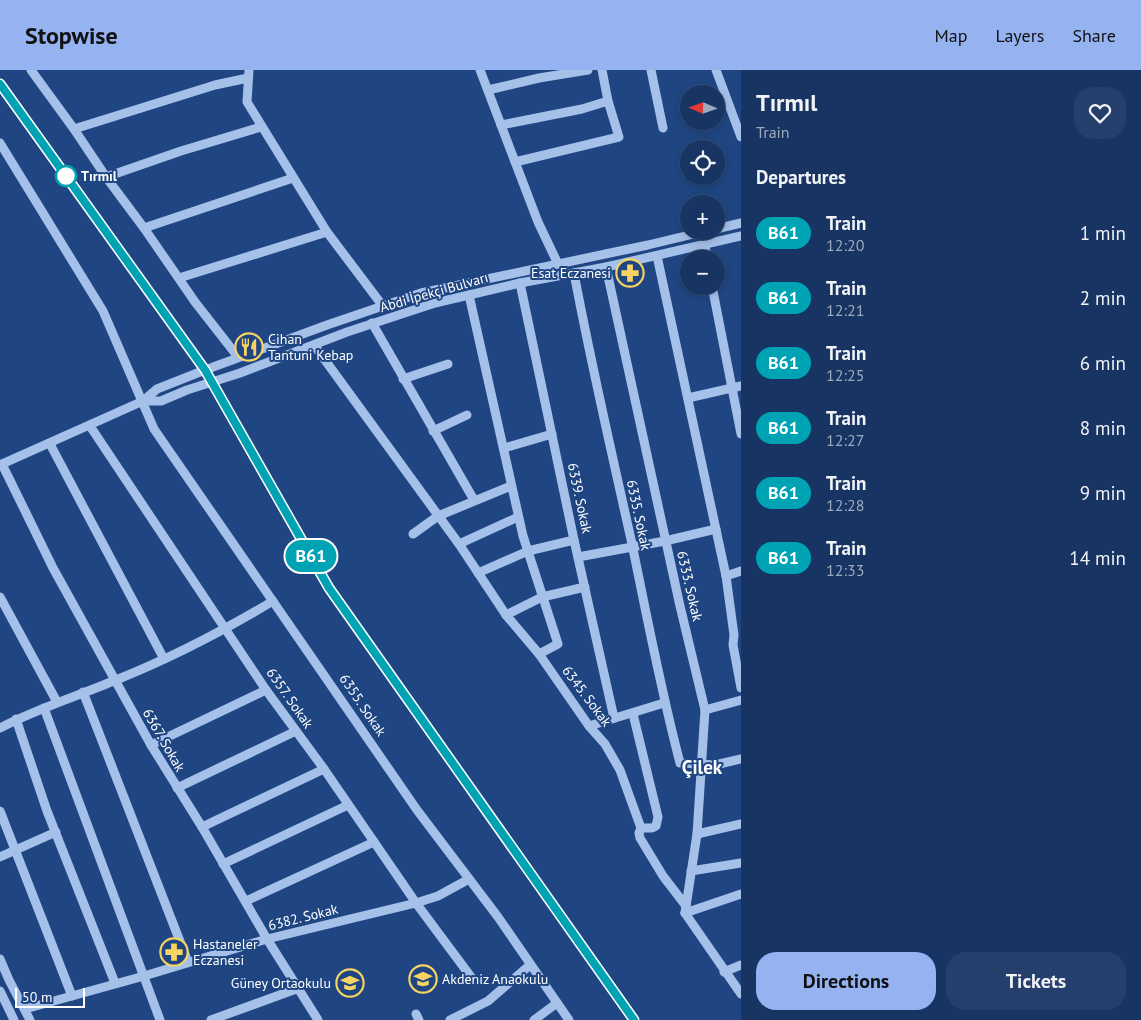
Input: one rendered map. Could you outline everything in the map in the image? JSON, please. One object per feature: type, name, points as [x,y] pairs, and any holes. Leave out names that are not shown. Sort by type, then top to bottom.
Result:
[{"type":"street","points":[[31,70],[144,228],[194,302],[238,357]]},
{"type":"street","points":[[480,70],[538,222],[558,264]]},
{"type":"street","points":[[488,90],[539,78],[588,70]]},
{"type":"street","points":[[515,162],[619,137],[608,101],[602,70]]},
{"type":"street","points":[[651,70],[663,128]]},
{"type":"street","points":[[716,70],[741,137]]},
{"type":"street","points":[[74,129],[248,74],[247,102],[261,127],[326,232],[382,305]]},
{"type":"street","points":[[501,125],[608,101]]},
{"type":"street","points":[[106,177],[181,151],[261,127]]},
{"type":"street","name":"6355. Sokak","points":[[0,143],[103,311],[154,429],[418,810],[557,1002],[568,1020]]},
{"type":"street","points":[[144,228],[293,178]]},
{"type":"street","points":[[725,227],[741,223]]},
{"type":"street","points":[[179,278],[326,232]]},
{"type":"street","name":"Abdi İpekçi Bulvarı","points":[[143,401],[161,401],[372,323],[435,303],[520,283],[657,256],[741,236]]},
{"type":"street","name":"Abdi İpekçi Bulvarı","points":[[1,465],[143,401],[157,390],[238,357],[382,305],[421,293],[680,238]]},
{"type":"street","points":[[705,245],[706,250]]},
{"type":"street","points":[[657,256],[726,576],[737,634],[733,645],[741,688]]},
{"type":"street","name":"6333. Sokak","points":[[606,267],[665,541],[705,710],[697,834],[685,909]]},
{"type":"street","name":"6335. Sokak","points":[[574,273],[594,379],[632,546],[664,703],[680,763],[702,765]]},
{"type":"street","name":"6339. Sokak","points":[[520,283],[574,540],[614,718]]},
{"type":"street","points":[[469,295],[518,517],[558,644],[539,654]]},
{"type":"street","points":[[714,295],[736,387],[741,434]]},
{"type":"street","points":[[372,323],[474,500]]},
{"type":"street","name":"6345. Sokak","points":[[314,345],[459,544],[506,615],[539,654],[605,744],[620,770],[641,828],[640,838],[646,851],[724,972],[741,994]]},
{"type":"street","points":[[403,378],[448,364]]},
{"type":"street","points":[[688,398],[736,387]]},
{"type":"street","points":[[433,431],[467,415]]},
{"type":"street","name":"6357. Sokak","points":[[90,426],[266,690],[324,769],[416,903],[474,981]]},
{"type":"street","points":[[504,448],[552,434]]},
{"type":"street","points":[[50,444],[164,659]]},
{"type":"street","name":"6367. Sokak","points":[[1,465],[53,568],[151,745],[267,939],[318,1020]]},
{"type":"street","points":[[413,534],[438,516],[511,486]]},
{"type":"street","points":[[459,544],[518,517]]},
{"type":"street","points":[[578,557],[665,541],[716,528]]},
{"type":"street","points":[[478,574],[528,551],[574,540]]},
{"type":"street","points":[[726,576],[741,571]]},
{"type":"street","points":[[506,615],[542,597],[585,586]]},
{"type":"street","points":[[0,597],[57,702]]},
{"type":"street","points":[[0,728],[16,719],[164,659],[226,628],[273,601]]},
{"type":"street","points":[[151,745],[266,690]]},
{"type":"street","points":[[83,692],[188,962]]},
{"type":"street","points":[[705,710],[741,700]]},
{"type":"street","points":[[590,726],[664,703]]},
{"type":"street","points":[[44,708],[160,1020]]},
{"type":"street","points":[[633,714],[658,817],[656,826],[641,828]]},
{"type":"street","points":[[16,719],[56,832],[115,983]]},
{"type":"street","points":[[177,788],[296,731]]},
{"type":"street","points":[[702,765],[715,765],[741,759]]},
{"type":"street","points":[[202,828],[324,769]]},
{"type":"street","points":[[223,864],[348,804]]},
{"type":"street","points":[[0,810],[72,996]]},
{"type":"street","points":[[697,834],[741,824]]},
{"type":"street","points":[[0,857],[56,832]]},
{"type":"street","points":[[246,901],[374,842]]},
{"type":"street","points":[[691,871],[741,863]]},
{"type":"street","name":"6382. Sokak","points":[[25,1009],[267,939],[416,903],[438,896],[469,879]]},
{"type":"street","points":[[685,909],[741,894]]},
{"type":"street","points":[[0,959],[30,1020]]},
{"type":"street","points":[[450,1020],[488,1002],[530,965]]},
{"type":"street","points":[[724,972],[741,966]]},
{"type":"street","points":[[211,1020],[299,988]]},
{"type":"street","points":[[0,991],[14,1020]]},
{"type":"street","points":[[534,1020],[557,1002]]},
{"type":"train","name":"B61","points":[[0,84],[205,370],[329,588],[634,1020]]},
{"type":"place","name":"Tırmıl","points":[[66,176]]},
{"type":"place","name":"Esat Eczanesi","points":[[630,273]]},
{"type":"place","name":"Cihan Tantuni Kebap","points":[[249,347]]},
{"type":"place","name":"Hastaneler Eczanesi","points":[[174,952]]},
{"type":"place","name":"Akdeniz Anaokulu","points":[[423,979]]},
{"type":"place","name":"Güney Ortaokulu","points":[[350,983]]},
{"type":"district","name":"Çilek","points":[[702,767]]}]
